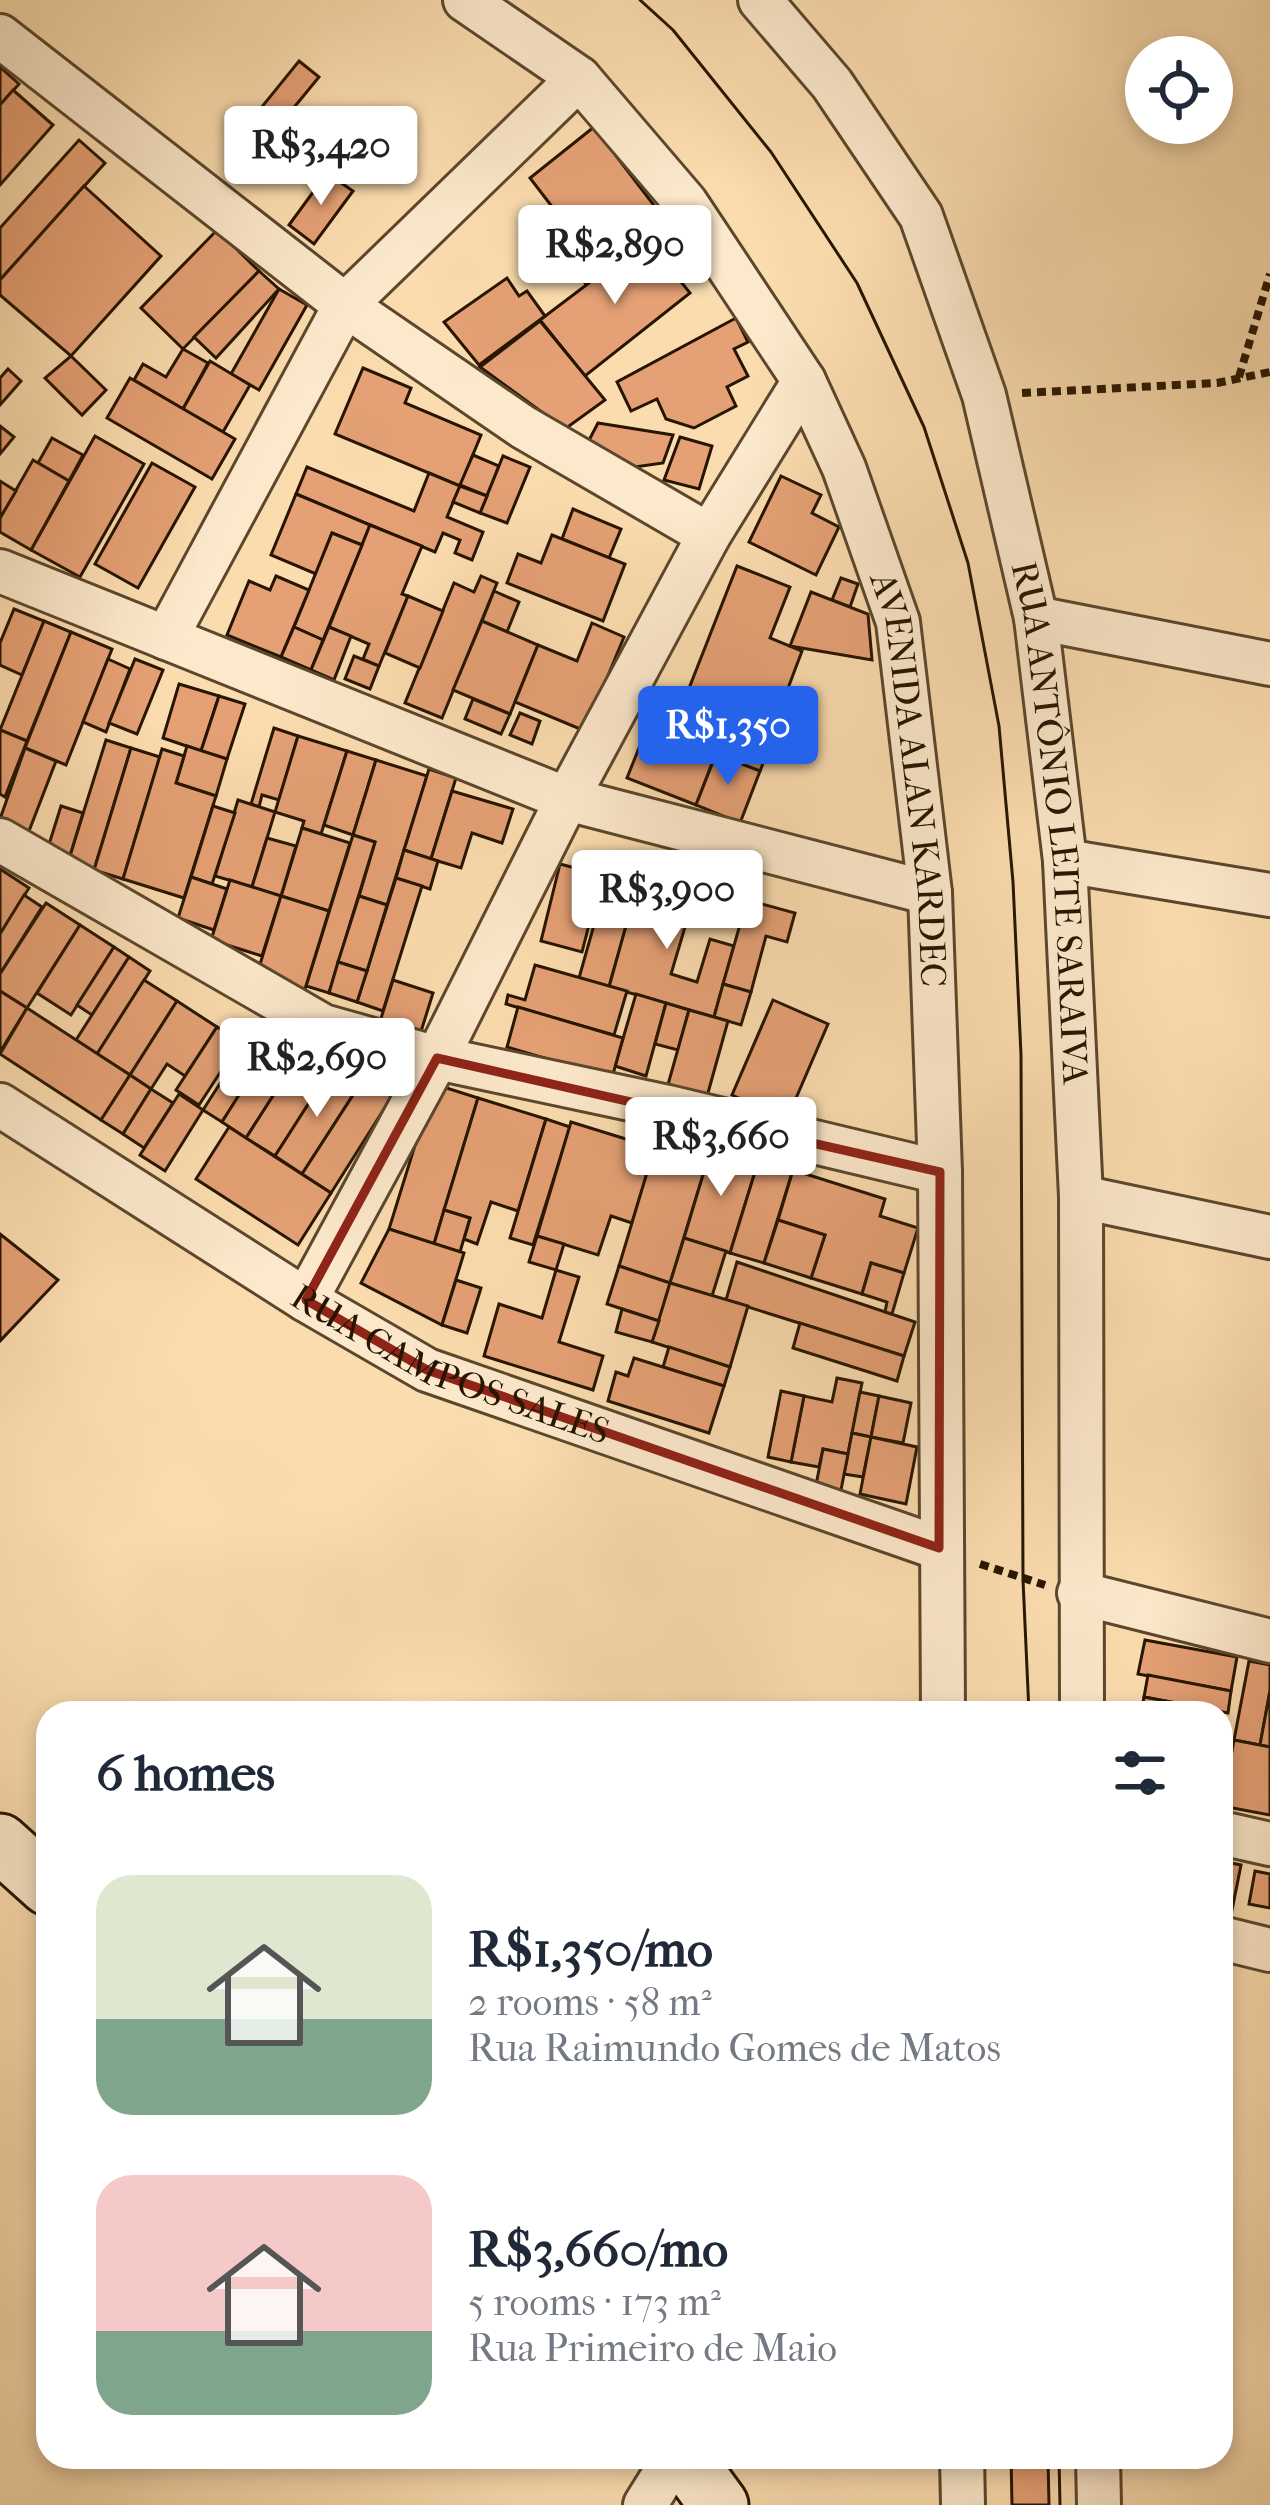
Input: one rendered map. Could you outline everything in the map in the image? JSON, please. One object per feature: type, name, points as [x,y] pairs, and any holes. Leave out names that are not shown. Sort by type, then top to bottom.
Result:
[{"type":"main road","points":[[0,1844],[36,1876]]},
{"type":"main road","points":[[690,2469],[719,2505]]},
{"type":"street","name":"AVENIDA ALAN KARDEC","points":[[465,0],[579,78],[686,203],[803,381],[844,468],[898,622],[930,893],[940,1172],[943,1701]]},
{"type":"street","name":"RUA ANTÔNIO LEITE SARAIVA","points":[[760,0],[832,84],[921,216],[984,395],[1036,618],[1065,861],[1081,1198],[1082,1701]]},
{"type":"street","points":[[0,36],[345,305],[524,427],[709,536]]},
{"type":"street","points":[[166,638],[345,305],[579,78]]},
{"type":"street","points":[[306,1300],[437,1058],[566,799],[709,536],[803,381]]},
{"type":"street","points":[[0,571],[566,799],[930,893]]},
{"type":"street","points":[[1036,618],[1270,664]]},
{"type":"street","points":[[0,840],[323,1026],[437,1058],[940,1172]]},
{"type":"street","points":[[1065,861],[1270,895]]},
{"type":"street","name":"RUA CAMPOS SALES","points":[[0,1105],[306,1300],[427,1370],[939,1548]]},
{"type":"street","points":[[1081,1198],[1270,1238]]},
{"type":"street","points":[[1079,1592],[1270,1642]]},
{"type":"street","points":[[1233,1836],[1270,1844]]},
{"type":"street","points":[[1233,1941],[1270,1950]]},
{"type":"street","points":[[645,2505],[671,2469]]},
{"type":"street","points":[[962,2469],[963,2505]]},
{"type":"street","points":[[1098,2469],[1099,2505]]},
{"type":"path","points":[[1238,379],[1270,274]]},
{"type":"path","points":[[984,395],[1217,383],[1270,372]]},
{"type":"path","points":[[939,1548],[1023,1580],[1079,1592]]},
{"type":"highlighted area","points":[[437,1058],[940,1172],[939,1548],[427,1370],[306,1300]]},
{"type":"building","points":[[299,61],[319,77],[259,150],[240,134]]},
{"type":"building","points":[[0,67],[19,84],[0,105]]},
{"type":"building","points":[[13,90],[53,125],[0,185],[0,105]]},
{"type":"building","points":[[594,127],[666,221],[585,283],[544,229],[560,217],[530,178]]},
{"type":"building","points":[[79,140],[105,163],[0,280],[0,228]]},
{"type":"building","points":[[327,173],[353,191],[314,244],[289,225]]},
{"type":"building","points":[[84,186],[161,256],[71,356],[0,295],[0,280]]},
{"type":"building","points":[[217,230],[259,271],[183,349],[141,308]]},
{"type":"building","points":[[647,239],[690,293],[585,376],[540,320]]},
{"type":"building","points":[[259,271],[279,289],[216,358],[194,337]]},
{"type":"building","points":[[507,278],[519,296],[527,291],[545,316],[479,365],[444,322]]},
{"type":"building","points":[[279,289],[307,305],[259,390],[231,374]]},
{"type":"building","points":[[736,318],[748,342],[734,349],[748,376],[727,387],[736,406],[694,428],[666,419],[657,399],[631,411],[617,382]]},
{"type":"building","points":[[540,321],[605,400],[565,429],[480,367]]},
{"type":"building","points":[[183,349],[208,363],[183,409],[134,380],[143,364],[166,377]]},
{"type":"building","points":[[71,356],[106,390],[82,415],[45,378]]},
{"type":"building","points":[[210,361],[250,385],[223,432],[183,409]]},
{"type":"building","points":[[363,368],[411,388],[405,403],[481,435],[460,486],[335,434]]},
{"type":"building","points":[[8,369],[21,381],[0,405],[0,378]]},
{"type":"building","points":[[130,378],[235,439],[212,479],[107,418]]},
{"type":"building","points":[[598,423],[673,435],[663,463],[635,467],[587,444]]},
{"type":"building","points":[[0,426],[14,437],[0,454]]},
{"type":"building","points":[[95,436],[144,464],[80,577],[31,550]]},
{"type":"building","points":[[680,437],[712,446],[699,489],[664,480]]},
{"type":"building","points":[[52,438],[83,455],[69,481],[38,463]]},
{"type":"building","points":[[473,455],[499,466],[487,496],[460,485]]},
{"type":"building","points":[[503,456],[530,467],[507,523],[480,513]]},
{"type":"building","points":[[33,460],[69,481],[31,550],[0,532],[0,518]]},
{"type":"building","points":[[152,463],[195,487],[138,588],[95,564]]},
{"type":"building","points":[[307,467],[414,511],[429,473],[460,486],[447,517],[483,532],[472,560],[455,553],[460,540],[443,533],[435,552],[296,494]]},
{"type":"building","points":[[781,476],[821,495],[812,513],[839,527],[816,575],[749,542]]},
{"type":"building","points":[[0,481],[16,491],[0,518]]},
{"type":"building","points":[[460,486],[487,496],[480,513],[453,502]]},
{"type":"building","points":[[296,494],[370,525],[362,545],[332,533],[316,574],[271,555]]},
{"type":"building","points":[[573,509],[621,529],[609,558],[562,539]]},
{"type":"building","points":[[370,525],[422,546],[402,594],[408,596],[379,666],[363,659],[369,644],[329,627]]},
{"type":"building","points":[[332,533],[362,545],[323,640],[294,627]]},
{"type":"building","points":[[552,535],[625,564],[603,621],[507,583],[518,554],[541,563]]},
{"type":"building","points":[[737,566],[790,587],[770,638],[802,651],[782,704],[747,690],[736,717],[775,733],[760,771],[738,763],[742,754],[656,720],[666,694],[684,701]]},
{"type":"building","points":[[276,576],[309,590],[281,657],[227,635],[249,581],[270,590]]},
{"type":"building","points":[[481,576],[497,583],[442,718],[405,703],[454,583],[474,592]]},
{"type":"building","points":[[841,578],[858,584],[850,607],[832,600]]},
{"type":"building","points":[[494,591],[519,602],[507,632],[482,621]]},
{"type":"building","points":[[811,592],[868,614],[872,660],[790,646]]},
{"type":"building","points":[[408,596],[443,611],[420,668],[385,653]]},
{"type":"building","points":[[14,609],[44,621],[22,675],[0,665],[0,643]]},
{"type":"building","points":[[44,621],[71,632],[27,741],[0,730]]},
{"type":"building","points":[[482,621],[538,645],[510,714],[453,690]]},
{"type":"building","points":[[592,623],[624,637],[585,731],[515,702],[538,645],[577,661]]},
{"type":"building","points":[[294,627],[323,640],[311,670],[281,657]]},
{"type":"building","points":[[329,627],[351,636],[334,680],[311,670]]},
{"type":"building","points":[[71,632],[112,649],[66,765],[25,748]]},
{"type":"building","points":[[354,656],[379,666],[370,689],[345,679]]},
{"type":"building","points":[[108,659],[130,669],[106,732],[83,722]]},
{"type":"building","points":[[135,659],[163,670],[137,734],[109,723]]},
{"type":"building","points":[[179,684],[219,696],[201,751],[163,738]]},
{"type":"building","points":[[219,696],[245,704],[227,759],[201,751]]},
{"type":"building","points":[[473,699],[510,714],[501,734],[465,719]]},
{"type":"building","points":[[520,713],[540,721],[532,744],[510,735]]},
{"type":"building","points":[[651,718],[719,745],[696,805],[627,778]]},
{"type":"building","points":[[274,728],[298,736],[279,800],[262,795],[259,807],[251,804]]},
{"type":"building","points":[[0,730],[27,741],[5,797],[0,794]]},
{"type":"building","points":[[298,736],[347,751],[321,834],[302,828],[304,821],[275,812]]},
{"type":"building","points":[[106,740],[131,748],[94,870],[68,862]]},
{"type":"building","points":[[187,746],[227,759],[216,796],[176,783]]},
{"type":"building","points":[[25,748],[56,761],[29,831],[0,819]]},
{"type":"building","points":[[131,748],[160,757],[123,879],[94,870]]},
{"type":"building","points":[[162,749],[184,756],[176,783],[216,796],[184,898],[123,879]]},
{"type":"building","points":[[347,751],[376,760],[353,835],[324,825]]},
{"type":"building","points":[[716,754],[760,771],[740,823],[696,805]]},
{"type":"building","points":[[376,760],[427,776],[387,905],[359,896],[375,842],[353,835]]},
{"type":"building","points":[[429,769],[456,778],[431,859],[404,850]]},
{"type":"building","points":[[452,791],[513,809],[502,843],[472,833],[461,868],[431,859]]},
{"type":"building","points":[[238,800],[275,812],[252,887],[215,876]]},
{"type":"building","points":[[61,806],[83,813],[68,862],[46,854]]},
{"type":"building","points":[[213,806],[235,813],[212,884],[191,877]]},
{"type":"building","points":[[302,828],[350,843],[329,911],[281,896]]},
{"type":"building","points":[[353,835],[375,842],[329,993],[306,986]]},
{"type":"building","points":[[267,838],[296,846],[281,896],[252,887]]},
{"type":"building","points":[[404,850],[438,861],[430,889],[396,878]]},
{"type":"building","points":[[614,854],[644,863],[609,987],[579,978]]},
{"type":"building","points":[[560,864],[602,875],[582,952],[541,941]]},
{"type":"building","points":[[0,869],[29,888],[0,934]]},
{"type":"building","points":[[191,877],[227,889],[214,930],[178,918]]},
{"type":"building","points":[[396,878],[422,886],[383,1011],[357,1002]]},
{"type":"building","points":[[654,878],[696,890],[671,974],[697,982],[710,939],[734,946],[714,1017],[609,987],[636,890],[650,893]]},
{"type":"building","points":[[230,880],[281,896],[262,956],[211,940]]},
{"type":"building","points":[[24,895],[42,907],[0,974],[0,934]]},
{"type":"building","points":[[281,896],[329,911],[305,989],[257,974]]},
{"type":"building","points":[[359,896],[387,905],[367,971],[338,962]]},
{"type":"building","points":[[747,900],[795,913],[787,942],[766,936],[751,992],[723,984]]},
{"type":"building","points":[[46,903],[80,925],[27,1008],[0,991],[0,974]]},
{"type":"building","points":[[80,925],[114,947],[71,1015],[37,993]]},
{"type":"building","points":[[114,947],[129,957],[92,1015],[77,1005]]},
{"type":"building","points":[[129,957],[150,971],[97,1054],[76,1040]]},
{"type":"building","points":[[338,962],[367,971],[357,1002],[329,993]]},
{"type":"building","points":[[535,965],[627,991],[614,1035],[506,1004],[508,995],[525,1000]]},
{"type":"building","points":[[144,980],[177,1001],[130,1075],[97,1054]]},
{"type":"building","points":[[393,980],[433,993],[418,1041],[378,1028]]},
{"type":"building","points":[[723,984],[751,992],[741,1025],[714,1017]]},
{"type":"building","points":[[0,991],[27,1008],[0,1052]]},
{"type":"building","points":[[636,994],[666,1003],[646,1076],[615,1066]]},
{"type":"building","points":[[773,1000],[828,1024],[787,1119],[732,1095]]},
{"type":"building","points":[[177,1001],[217,1027],[185,1076],[167,1064],[151,1089],[130,1075]]},
{"type":"building","points":[[666,1003],[689,1010],[678,1050],[655,1044]]},
{"type":"building","points":[[518,1007],[623,1038],[612,1078],[507,1047]]},
{"type":"building","points":[[27,1008],[130,1075],[101,1120],[0,1054]]},
{"type":"building","points":[[689,1010],[728,1021],[706,1100],[667,1088]]},
{"type":"building","points":[[260,1021],[278,1033],[222,1122],[203,1110]]},
{"type":"building","points":[[217,1027],[240,1042],[199,1105],[176,1090]]},
{"type":"building","points":[[278,1033],[303,1049],[246,1138],[222,1122]]},
{"type":"building","points":[[296,1060],[325,1078],[275,1156],[246,1138]]},
{"type":"building","points":[[332,1067],[360,1084],[302,1174],[275,1156]]},
{"type":"building","points":[[368,1072],[396,1090],[331,1193],[302,1174]]},
{"type":"building","points":[[130,1075],[151,1089],[123,1134],[101,1120]]},
{"type":"building","points":[[434,1084],[478,1098],[434,1244],[389,1229]]},
{"type":"building","points":[[151,1089],[173,1103],[144,1148],[123,1134]]},
{"type":"building","points":[[179,1094],[203,1110],[165,1171],[140,1155]]},
{"type":"building","points":[[478,1098],[546,1119],[518,1211],[491,1202],[477,1244],[464,1239],[470,1218],[444,1210]]},
{"type":"building","points":[[546,1119],[570,1127],[533,1245],[510,1238]]},
{"type":"building","points":[[571,1122],[655,1148],[632,1223],[611,1216],[598,1255],[537,1236]]},
{"type":"building","points":[[229,1127],[331,1193],[298,1245],[196,1179]]},
{"type":"building","points":[[658,1136],[710,1152],[670,1283],[619,1266]]},
{"type":"building","points":[[712,1145],[759,1159],[730,1253],[684,1238]]},
{"type":"building","points":[[759,1159],[793,1170],[764,1263],[730,1253]]},
{"type":"building","points":[[793,1170],[885,1199],[880,1216],[918,1228],[904,1273],[871,1263],[862,1294],[811,1278],[825,1235],[778,1220]]},
{"type":"building","points":[[444,1210],[470,1218],[460,1252],[434,1244]]},
{"type":"building","points":[[778,1220],[825,1235],[811,1278],[764,1263]]},
{"type":"building","points":[[389,1229],[464,1253],[442,1325],[361,1283]]},
{"type":"building","points":[[0,1234],[58,1280],[0,1341]]},
{"type":"building","points":[[537,1236],[564,1244],[556,1270],[529,1262]]},
{"type":"building","points":[[684,1238],[726,1251],[712,1296],[670,1283]]},
{"type":"building","points":[[737,1262],[915,1322],[904,1356],[726,1300]]},
{"type":"building","points":[[871,1263],[904,1273],[892,1314],[885,1312],[887,1302],[862,1294]]},
{"type":"building","points":[[619,1266],[670,1283],[659,1321],[607,1304]]},
{"type":"building","points":[[556,1270],[579,1277],[559,1342],[603,1356],[593,1390],[484,1356],[499,1304],[542,1318]]},
{"type":"building","points":[[456,1280],[481,1288],[467,1333],[442,1325]]},
{"type":"building","points":[[670,1283],[748,1306],[730,1367],[652,1342]]},
{"type":"building","points":[[622,1309],[659,1321],[652,1342],[616,1332]]},
{"type":"building","points":[[800,1323],[904,1356],[897,1381],[793,1348]]},
{"type":"building","points":[[669,1347],[730,1367],[724,1386],[663,1367]]},
{"type":"building","points":[[634,1358],[724,1386],[709,1433],[608,1401],[616,1372],[628,1376]]},
{"type":"building","points":[[837,1378],[862,1383],[848,1454],[823,1449],[819,1467],[791,1462],[804,1396],[832,1402]]},
{"type":"building","points":[[781,1391],[804,1396],[791,1462],[768,1457]]},
{"type":"building","points":[[860,1392],[879,1396],[871,1437],[852,1433]]},
{"type":"building","points":[[879,1396],[911,1403],[903,1443],[871,1437]]},
{"type":"building","points":[[852,1433],[871,1437],[863,1477],[844,1474]]},
{"type":"building","points":[[871,1437],[917,1447],[906,1504],[860,1494]]},
{"type":"building","points":[[823,1449],[848,1454],[841,1490],[816,1485]]},
{"type":"building","points":[[1145,1640],[1237,1657],[1231,1691],[1138,1674]]},
{"type":"building","points":[[1249,1661],[1270,1665],[1260,1745],[1234,1740]]},
{"type":"building","points":[[1148,1675],[1231,1691],[1230,1701],[1144,1697]]},
{"type":"building","points":[[1270,1691],[1270,1747],[1260,1745]]},
{"type":"building","points":[[1234,1740],[1270,1747],[1270,1815],[1233,1808]]},
{"type":"building","points":[[1233,1863],[1241,1865],[1233,1905]]},
{"type":"building","points":[[1255,1871],[1270,1874],[1270,1908],[1249,1904]]},
{"type":"building","points":[[1011,2469],[1048,2469],[1049,2505],[1012,2505]]},
{"type":"tram line","points":[[640,0],[673,30],[771,152],[857,283],[924,427],[968,563],[999,726],[1013,882],[1021,1055],[1023,1580],[1028,1701]]},
{"type":"tram line","points":[[1059,2469],[1060,2505]]}]
